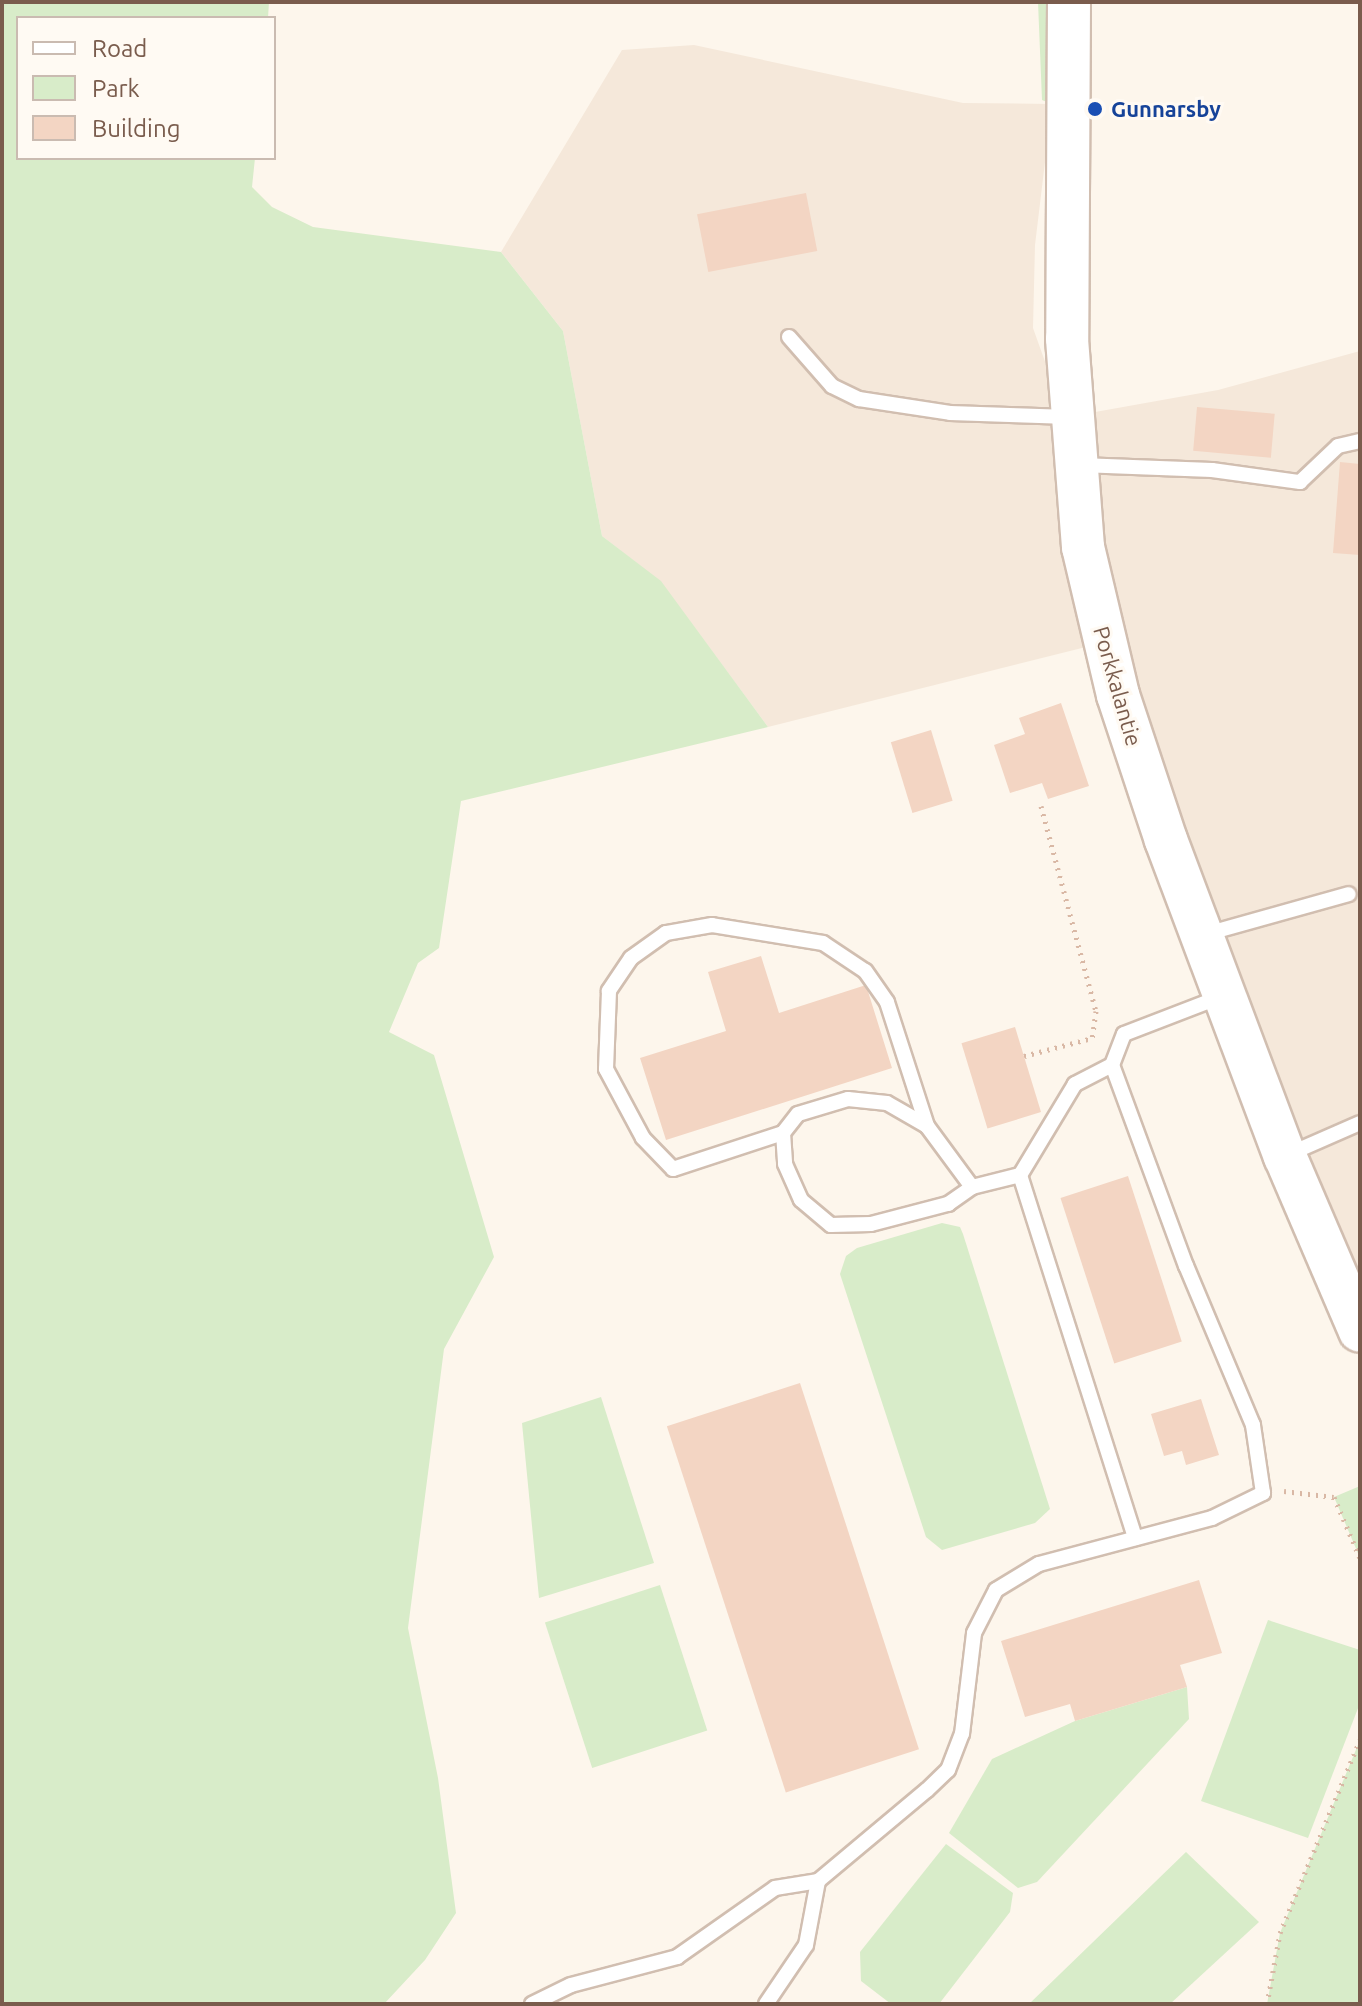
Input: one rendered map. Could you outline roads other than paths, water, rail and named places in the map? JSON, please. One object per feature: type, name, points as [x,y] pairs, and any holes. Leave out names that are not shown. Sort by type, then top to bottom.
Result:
[{"type":"street","name":"Porkkalantie","points":[[1069,2],[1069,417],[1083,547],[1118,695],[1201,935],[1342,1300],[1360,1331]]},
{"type":"lane","points":[[789,337],[832,386],[859,399],[950,413],[1069,417]]},
{"type":"lane","points":[[1074,466],[1212,470],[1300,482],[1338,446],[1360,441]]},
{"type":"lane","points":[[1201,935],[1349,894]]},
{"type":"lane","points":[[927,1126],[887,1103],[848,1099],[798,1114],[783,1133],[673,1169],[643,1138],[606,1069],[604,1032],[609,991],[631,958],[666,933],[712,925],[823,943],[865,971],[887,1002],[927,1126],[972,1187]]},
{"type":"lane","points":[[532,2004],[571,1985],[677,1957],[775,1888],[818,1881],[948,1770],[962,1734],[974,1633],[996,1590],[1039,1564],[1212,1518],[1263,1493],[1253,1425],[1186,1266],[1112,1065],[1124,1034],[1224,996]]},
{"type":"lane","points":[[783,1133],[785,1164],[801,1200],[831,1225],[871,1224],[948,1204],[972,1187],[1020,1175],[1075,1084],[1112,1065]]},
{"type":"lane","points":[[1285,1156],[1360,1123]]},
{"type":"lane","points":[[1020,1175],[1135,1538]]},
{"type":"lane","points":[[766,2004],[806,1945],[818,1881]]},
{"type":"place","name":"Gunnarsby","points":[[1095,109]]}]
